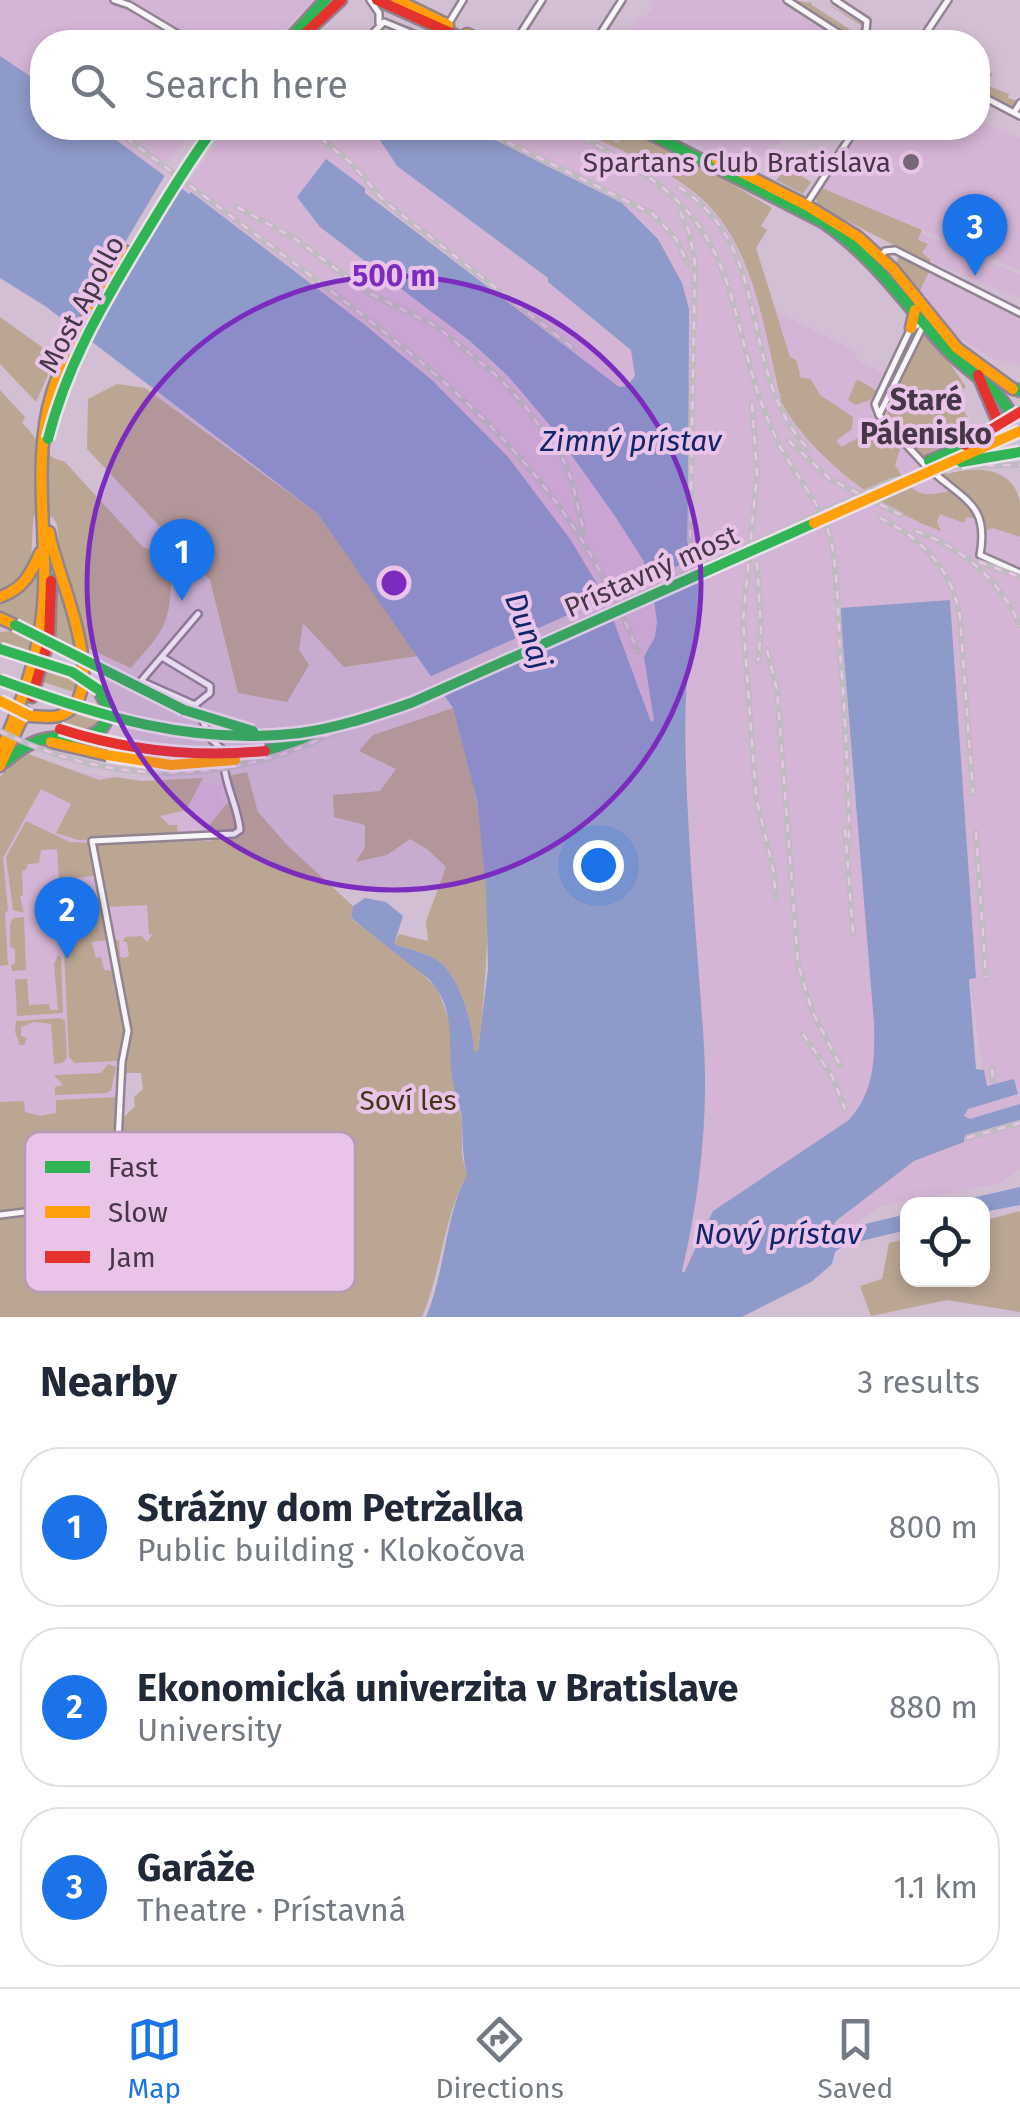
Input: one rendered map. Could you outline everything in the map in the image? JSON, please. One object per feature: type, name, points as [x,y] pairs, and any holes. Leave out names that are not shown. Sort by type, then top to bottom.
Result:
[{"type":"main road","points":[[307,30],[326,0]]},
{"type":"main road","points":[[298,30],[341,0]]},
{"type":"main road","points":[[373,0],[443,30]]},
{"type":"main road","points":[[397,0],[458,30]]},
{"type":"main road","name":"Most Apollo","points":[[46,524],[48,439],[65,375],[100,309],[202,140]]},
{"type":"main road","points":[[664,140],[804,208]]},
{"type":"main road","points":[[675,140],[804,208],[892,269],[947,350],[998,393],[1015,413],[965,445]]},
{"type":"main road","points":[[878,259],[915,308],[962,352],[1017,392]]},
{"type":"main road","points":[[915,308],[914,332],[935,335]]},
{"type":"main road","points":[[978,376],[997,420]]},
{"type":"main road","points":[[965,445],[1020,424]]},
{"type":"main road","name":"Prístavný most","points":[[253,731],[300,727],[350,716],[430,686],[965,445]]},
{"type":"main road","points":[[934,468],[1018,445]]},
{"type":"main road","points":[[934,468],[1018,445]]},
{"type":"main road","name":"Prístavný most","points":[[324,730],[385,713],[934,468]]},
{"type":"main road","points":[[0,752],[21,705],[37,654],[44,605],[46,524]]},
{"type":"main road","points":[[30,716],[56,716],[69,711],[79,701],[85,686],[84,658],[46,524]]},
{"type":"main road","points":[[0,766],[27,708],[45,655],[51,606],[46,524]]},
{"type":"main road","points":[[0,596],[28,581],[43,547]]},
{"type":"main road","points":[[0,618],[190,707],[253,731]]},
{"type":"main road","points":[[0,628],[15,625]]},
{"type":"main road","points":[[0,648],[72,672],[100,690],[110,712],[107,722],[90,736],[53,737],[35,742],[0,766]]},
{"type":"main road","points":[[0,672],[146,719],[205,729],[253,731]]},
{"type":"main road","points":[[0,680],[119,720],[181,734],[252,739],[324,730]]},
{"type":"main road","points":[[0,700],[78,735],[148,752],[208,756],[264,752]]},
{"type":"main road","points":[[35,742],[54,742],[144,764],[184,767],[264,752],[324,730]]},
{"type":"street","points":[[114,0],[133,2],[144,16],[167,30]]},
{"type":"street","points":[[373,0],[379,13],[378,26]]},
{"type":"street","points":[[448,25],[463,0]]},
{"type":"street","points":[[522,30],[542,0]]},
{"type":"street","points":[[603,30],[622,0]]},
{"type":"street","points":[[787,0],[834,30]]},
{"type":"street","points":[[835,0],[867,21],[866,30]]},
{"type":"street","points":[[928,30],[948,0]]},
{"type":"street","points":[[374,30],[390,22],[407,30]]},
{"type":"street","points":[[990,100],[1017,114],[1020,103]]},
{"type":"street","points":[[804,208],[848,140]]},
{"type":"street","points":[[878,259],[886,251],[895,250],[1020,312]]},
{"type":"street","points":[[892,269],[902,254]]},
{"type":"street","points":[[928,319],[914,332],[876,401],[880,416],[918,459],[977,510],[984,532],[980,555],[1020,573]]},
{"type":"street","points":[[198,614],[141,681],[190,707],[224,751]]},
{"type":"street","points":[[162,657],[210,686],[210,693],[190,707]]},
{"type":"street","points":[[119,1132],[122,1062],[128,1031],[92,841],[234,834],[240,830],[226,787],[225,739]]},
{"type":"street","points":[[0,1216],[25,1213]]},
{"type":"shaded area","points":[[0,0],[315,0],[284,30],[30,30],[30,76],[0,56]]},
{"type":"shaded area","points":[[649,0],[777,0],[824,30],[631,30],[639,16],[645,19],[653,6]]},
{"type":"shaded area","points":[[990,125],[1020,138],[1020,270],[822,188],[853,140],[990,140]]},
{"type":"shaded area","points":[[117,140],[185,140],[160,173]]},
{"type":"shaded area","points":[[219,140],[380,140],[397,166],[548,278],[632,350],[635,376],[627,386],[619,387],[325,160],[297,197],[508,376],[553,429],[617,519],[643,560],[653,593],[655,637],[644,657],[654,721],[651,723],[619,631],[570,539],[508,457],[433,381],[365,325],[193,193],[182,189]]},
{"type":"shaded area","points":[[495,140],[648,140],[772,208],[761,226],[767,230],[756,248],[777,312],[857,352],[855,359],[905,384],[894,413],[947,474],[1020,532],[1020,1104],[970,1119],[964,1116],[968,1109],[1018,1094],[1014,1079],[991,1086],[985,1083],[969,978],[976,978],[950,601],[841,608],[874,1024],[872,1080],[860,1107],[849,1120],[714,1211],[684,1273],[681,1271],[694,1220],[705,1077],[688,817],[686,706],[698,548],[688,548],[688,414],[658,239],[622,203]]},
{"type":"shaded area","points":[[688,140],[783,140],[779,145],[772,144],[750,171]]},
{"type":"shaded area","points":[[920,233],[1020,275],[1020,298],[933,262],[922,253]]},
{"type":"shaded area","points":[[931,271],[955,283],[958,291],[970,291],[1020,316],[1020,365],[991,358],[953,334],[920,293]]},
{"type":"shaded area","points":[[47,762],[88,774],[142,781],[203,778],[204,786],[222,784],[221,798],[225,800],[218,833],[90,839],[146,899],[156,946],[114,971],[125,1036],[120,1102],[58,1132],[25,1132],[25,1148],[0,1160],[0,783]]},
{"type":"shaded area","points":[[1020,1120],[1020,1169],[1000,1183],[928,1197],[900,1197],[900,1202],[882,1206],[851,1226],[833,1226],[914,1161],[963,1142],[966,1135]]},
{"type":"green space","points":[[795,0],[810,1],[851,30],[840,30]]},
{"type":"green space","points":[[821,0],[859,22],[861,19],[865,25],[860,30],[862,26]]},
{"type":"green space","points":[[990,87],[1017,101],[1013,107],[990,95]]},
{"type":"green space","points":[[600,140],[648,140],[772,208],[761,226],[767,230],[756,248],[799,377],[811,379],[820,395],[853,417],[852,429],[836,441],[842,447],[872,434],[894,440],[901,446],[895,465],[911,487],[930,494],[950,491],[979,519],[967,517],[964,523],[940,514],[937,522],[941,531],[919,522],[851,480],[811,443],[782,403],[753,286],[729,232],[690,189]]},
{"type":"green space","points":[[787,167],[811,182],[803,194],[776,180]]},
{"type":"green space","points":[[822,188],[922,230],[918,240],[928,244],[922,253],[931,260],[929,263],[818,206],[816,198]]},
{"type":"green space","points":[[898,258],[930,270],[920,291],[896,265]]},
{"type":"green space","points":[[0,317],[56,357],[36,402],[0,364]]},
{"type":"green space","points":[[927,335],[966,387],[948,401],[957,399],[968,418],[963,422],[970,432],[928,453],[947,474],[981,470],[1002,475],[1010,482],[1020,503],[1020,537],[993,528],[987,530],[979,507],[919,456],[887,418],[900,376],[921,337]]},
{"type":"green space","points":[[859,380],[877,391],[870,400],[855,405],[848,400]]},
{"type":"green space","points":[[117,384],[145,388],[318,514],[418,656],[344,667],[303,623],[299,650],[309,665],[287,702],[238,693],[210,580],[87,449],[88,399]]},
{"type":"green space","points":[[0,390],[25,417],[22,423],[46,452],[64,461],[150,550],[171,578],[169,607],[162,628],[131,668],[85,647],[61,567],[53,518],[38,513],[34,516],[27,569],[13,584],[0,590]]},
{"type":"green space","points":[[40,563],[38,632],[0,616],[0,600],[26,587]]},
{"type":"green space","points":[[54,572],[80,654],[51,639]]},
{"type":"green space","points":[[12,631],[36,642],[34,656],[0,645],[0,632]]},
{"type":"green space","points":[[45,667],[83,681],[80,694],[40,681]]},
{"type":"green space","points":[[453,708],[476,798],[487,893],[484,988],[478,1051],[474,1053],[464,1005],[447,970],[430,956],[394,944],[399,934],[428,941],[426,921],[446,867],[410,839],[387,855],[356,862],[365,847],[365,825],[334,817],[333,795],[380,791],[396,769],[359,751],[373,735]]},
{"type":"green space","points":[[72,713],[104,723],[86,734],[51,722]]},
{"type":"green space","points":[[23,752],[99,780],[203,778],[186,810],[160,816],[169,825],[177,825],[178,837],[78,840],[56,833],[71,804],[41,789],[3,858],[8,965],[0,966],[0,777]]},
{"type":"green space","name":"Soví les","points":[[247,772],[258,812],[288,846],[353,906],[351,919],[403,956],[437,988],[452,1027],[452,1073],[467,1175],[453,1209],[422,1317],[0,1317],[0,1102],[24,1101],[25,1112],[40,1116],[56,1113],[56,1100],[117,1097],[120,1102],[119,1132],[25,1132],[25,1292],[355,1292],[355,1132],[123,1132],[124,1117],[143,1089],[141,1073],[124,1073],[130,1030],[113,941],[119,940],[120,957],[124,958],[129,956],[125,937],[142,936],[147,942],[153,934],[149,934],[147,905],[105,907],[96,842],[212,841],[209,826],[231,798],[223,777]]},
{"type":"green space","points":[[26,821],[70,842],[90,843],[96,875],[71,879],[72,906],[101,900],[108,940],[92,942],[104,970],[114,971],[125,1036],[118,1061],[75,1063],[69,1057],[62,910],[54,903],[66,901],[65,883],[59,883],[57,849],[41,850],[39,863],[28,864],[22,871],[20,896],[24,913],[13,910],[6,857]]},
{"type":"green space","points":[[24,917],[26,970],[12,971],[15,949],[10,947],[10,924],[13,918]]},
{"type":"green space","points":[[58,955],[63,1013],[17,1016],[15,979],[27,979],[29,1005],[49,1004],[50,1010],[58,1010],[54,964]]},
{"type":"green space","points":[[16,1021],[65,1021],[67,1058],[62,1063],[54,1064],[51,1024],[34,1022],[21,1027],[21,1036],[27,1038],[20,1045]]},
{"type":"green space","points":[[108,1064],[116,1067],[107,1093],[55,1095],[55,1087],[63,1085],[54,1075],[101,1073]]},
{"type":"green space","points":[[1020,1211],[1020,1312],[947,1300],[871,1316],[860,1286],[882,1279],[889,1243],[900,1241],[900,1287],[990,1287],[990,1219]]},
{"type":"water","points":[[0,56],[30,76],[30,140],[116,140],[365,325],[433,381],[508,457],[570,539],[605,597],[651,722],[654,720],[644,657],[655,637],[653,593],[643,560],[617,519],[553,429],[508,376],[470,341],[320,227],[297,197],[326,159],[619,387],[627,386],[635,376],[631,350],[548,282],[548,278],[397,166],[380,140],[495,140],[622,203],[658,239],[682,283],[689,309],[688,548],[699,548],[697,641],[689,668],[686,715],[686,777],[705,1099],[700,1173],[682,1271],[713,1211],[849,1120],[864,1098],[871,1075],[874,1024],[840,608],[950,600],[976,978],[969,979],[976,1069],[984,1070],[987,1086],[1014,1079],[1018,1094],[968,1109],[964,1116],[970,1119],[1020,1104],[1020,1120],[966,1135],[964,1142],[914,1161],[836,1221],[833,1226],[839,1226],[844,1245],[835,1252],[832,1264],[811,1282],[742,1317],[426,1317],[454,1207],[467,1175],[461,1115],[452,1076],[448,1015],[430,980],[351,918],[353,906],[365,898],[386,902],[403,916],[394,944],[430,956],[447,970],[464,1004],[474,1052],[478,1051],[488,969],[486,887],[477,800],[453,708],[318,514],[45,306],[0,278]]},
{"type":"water","points":[[1020,1187],[1020,1205],[990,1211],[990,1197],[976,1197]]},
{"type":"water","points":[[900,1216],[900,1232],[857,1242],[849,1234],[853,1227]]},
{"type":"pier","points":[[167,172],[183,183],[87,345],[71,333]]},
{"type":"pier","points":[[704,554],[703,579],[648,594],[644,581]]},
{"type":"pier","points":[[610,596],[618,617],[440,697],[427,678]]},
{"type":"railway","points":[[129,140],[377,327],[497,433],[576,530],[610,590],[638,652]]},
{"type":"railway","points":[[323,140],[351,163],[384,201],[573,348]]},
{"type":"railway","points":[[503,140],[653,214],[676,239],[688,264]]},
{"type":"railway","points":[[589,140],[633,167]]},
{"type":"railway","points":[[622,161],[663,188],[693,218],[713,250],[727,283],[759,397],[776,438],[828,530],[837,585],[849,843]]},
{"type":"railway","points":[[679,187],[710,213],[730,244],[744,277],[771,384],[786,418],[808,449]]},
{"type":"railway","points":[[237,207],[294,238],[367,292],[436,326],[498,377],[562,457],[584,533]]},
{"type":"railway","points":[[680,212],[689,231],[695,262],[690,541]]},
{"type":"railway","points":[[752,404],[757,474],[743,620],[756,797],[776,897]]},
{"type":"railway","points":[[789,441],[830,479],[901,515]]},
{"type":"railway","points":[[0,731],[37,748],[113,768],[189,772],[266,759],[305,746],[891,481],[956,466],[1020,465]]},
{"type":"railway","points":[[880,518],[922,546],[951,585],[960,618],[973,793]]},
{"type":"railway","points":[[916,531],[949,547],[978,568],[1002,595],[1020,626]]},
{"type":"railway","points":[[757,562],[761,630],[758,661]]},
{"type":"railway","points":[[979,562],[1020,577]]},
{"type":"railway","points":[[767,650],[777,689],[798,964],[812,1011],[840,1065]]},
{"type":"railway","points":[[845,829],[853,934]]},
{"type":"railway","points":[[976,832],[986,978]]},
{"type":"railway","points":[[803,1034],[832,1076],[845,1109]]},
{"type":"railway","points":[[992,1069],[993,1080]]},
{"type":"railway","points":[[967,1138],[1020,1123]]},
{"type":"traffic: fast","points":[[298,30],[325,0]]},
{"type":"traffic: fast","points":[[48,439],[64,387],[98,314],[205,140]]},
{"type":"traffic: fast","points":[[662,140],[823,222],[841,236],[874,266],[946,349],[997,395],[1011,414]]},
{"type":"traffic: fast","points":[[1012,388],[1020,391]]},
{"type":"traffic: fast","points":[[929,461],[965,445]]},
{"type":"traffic: fast","points":[[961,462],[1020,452]]},
{"type":"traffic: fast","points":[[0,680],[147,725],[222,735],[314,731],[411,703],[814,523]]},
{"type":"traffic: fast","points":[[15,625],[184,710]]},
{"type":"traffic: fast","points":[[0,649],[72,672],[99,690]]},
{"type":"traffic: fast","points":[[5,762],[40,740],[92,735],[99,730],[109,711],[99,690]]},
{"type":"traffic: fast","points":[[184,710],[253,731]]},
{"type":"traffic: fast","points":[[265,751],[319,733]]},
{"type":"traffic: slow","points":[[397,0],[448,25]]},
{"type":"traffic: slow","points":[[717,160],[806,205],[858,237],[893,269],[957,348],[1013,389]]},
{"type":"traffic: slow","points":[[0,752],[30,673],[40,633],[44,568],[42,476],[48,408],[71,347],[127,252]]},
{"type":"traffic: slow","points":[[911,328],[915,310]]},
{"type":"traffic: slow","points":[[814,523],[1020,431]]},
{"type":"traffic: slow","points":[[30,716],[61,715],[76,703],[83,683],[78,631],[49,532]]},
{"type":"traffic: slow","points":[[0,597],[25,580],[40,553]]},
{"type":"traffic: slow","points":[[0,618],[15,625]]},
{"type":"traffic: slow","points":[[0,701],[30,716]]},
{"type":"traffic: slow","points":[[0,766],[25,712]]},
{"type":"traffic: slow","points":[[51,742],[107,755]]},
{"type":"traffic: slow","points":[[107,755],[171,765],[235,760]]},
{"type":"traffic: jam","points":[[309,30],[341,0]]},
{"type":"traffic: jam","points":[[377,0],[444,30]]},
{"type":"traffic: jam","points":[[978,375],[997,420]]},
{"type":"traffic: jam","points":[[965,445],[1020,412]]},
{"type":"traffic: jam","points":[[32,697],[49,638],[51,581]]},
{"type":"traffic: jam","points":[[60,729],[161,751],[265,751]]},
{"type":"place","name":"Spartans Club Bratislava","points":[[911,162]]},
{"type":"place","name":"Garáže","points":[[975,276]]},
{"type":"place","name":"Strážny dom Petržalka","points":[[182,601]]},
{"type":"place","name":"Ekonomická univerzita v Bratislave","points":[[67,959]]},
{"type":"district","name":"Staré Pálenisko","points":[[926,417]]},
{"type":"water label","name":"Zimný prístav","points":[[631,441]]},
{"type":"water label","name":"Dunaj","points":[[528,631]]},
{"type":"water label","name":"Nový prístav","points":[[778,1234]]}]
